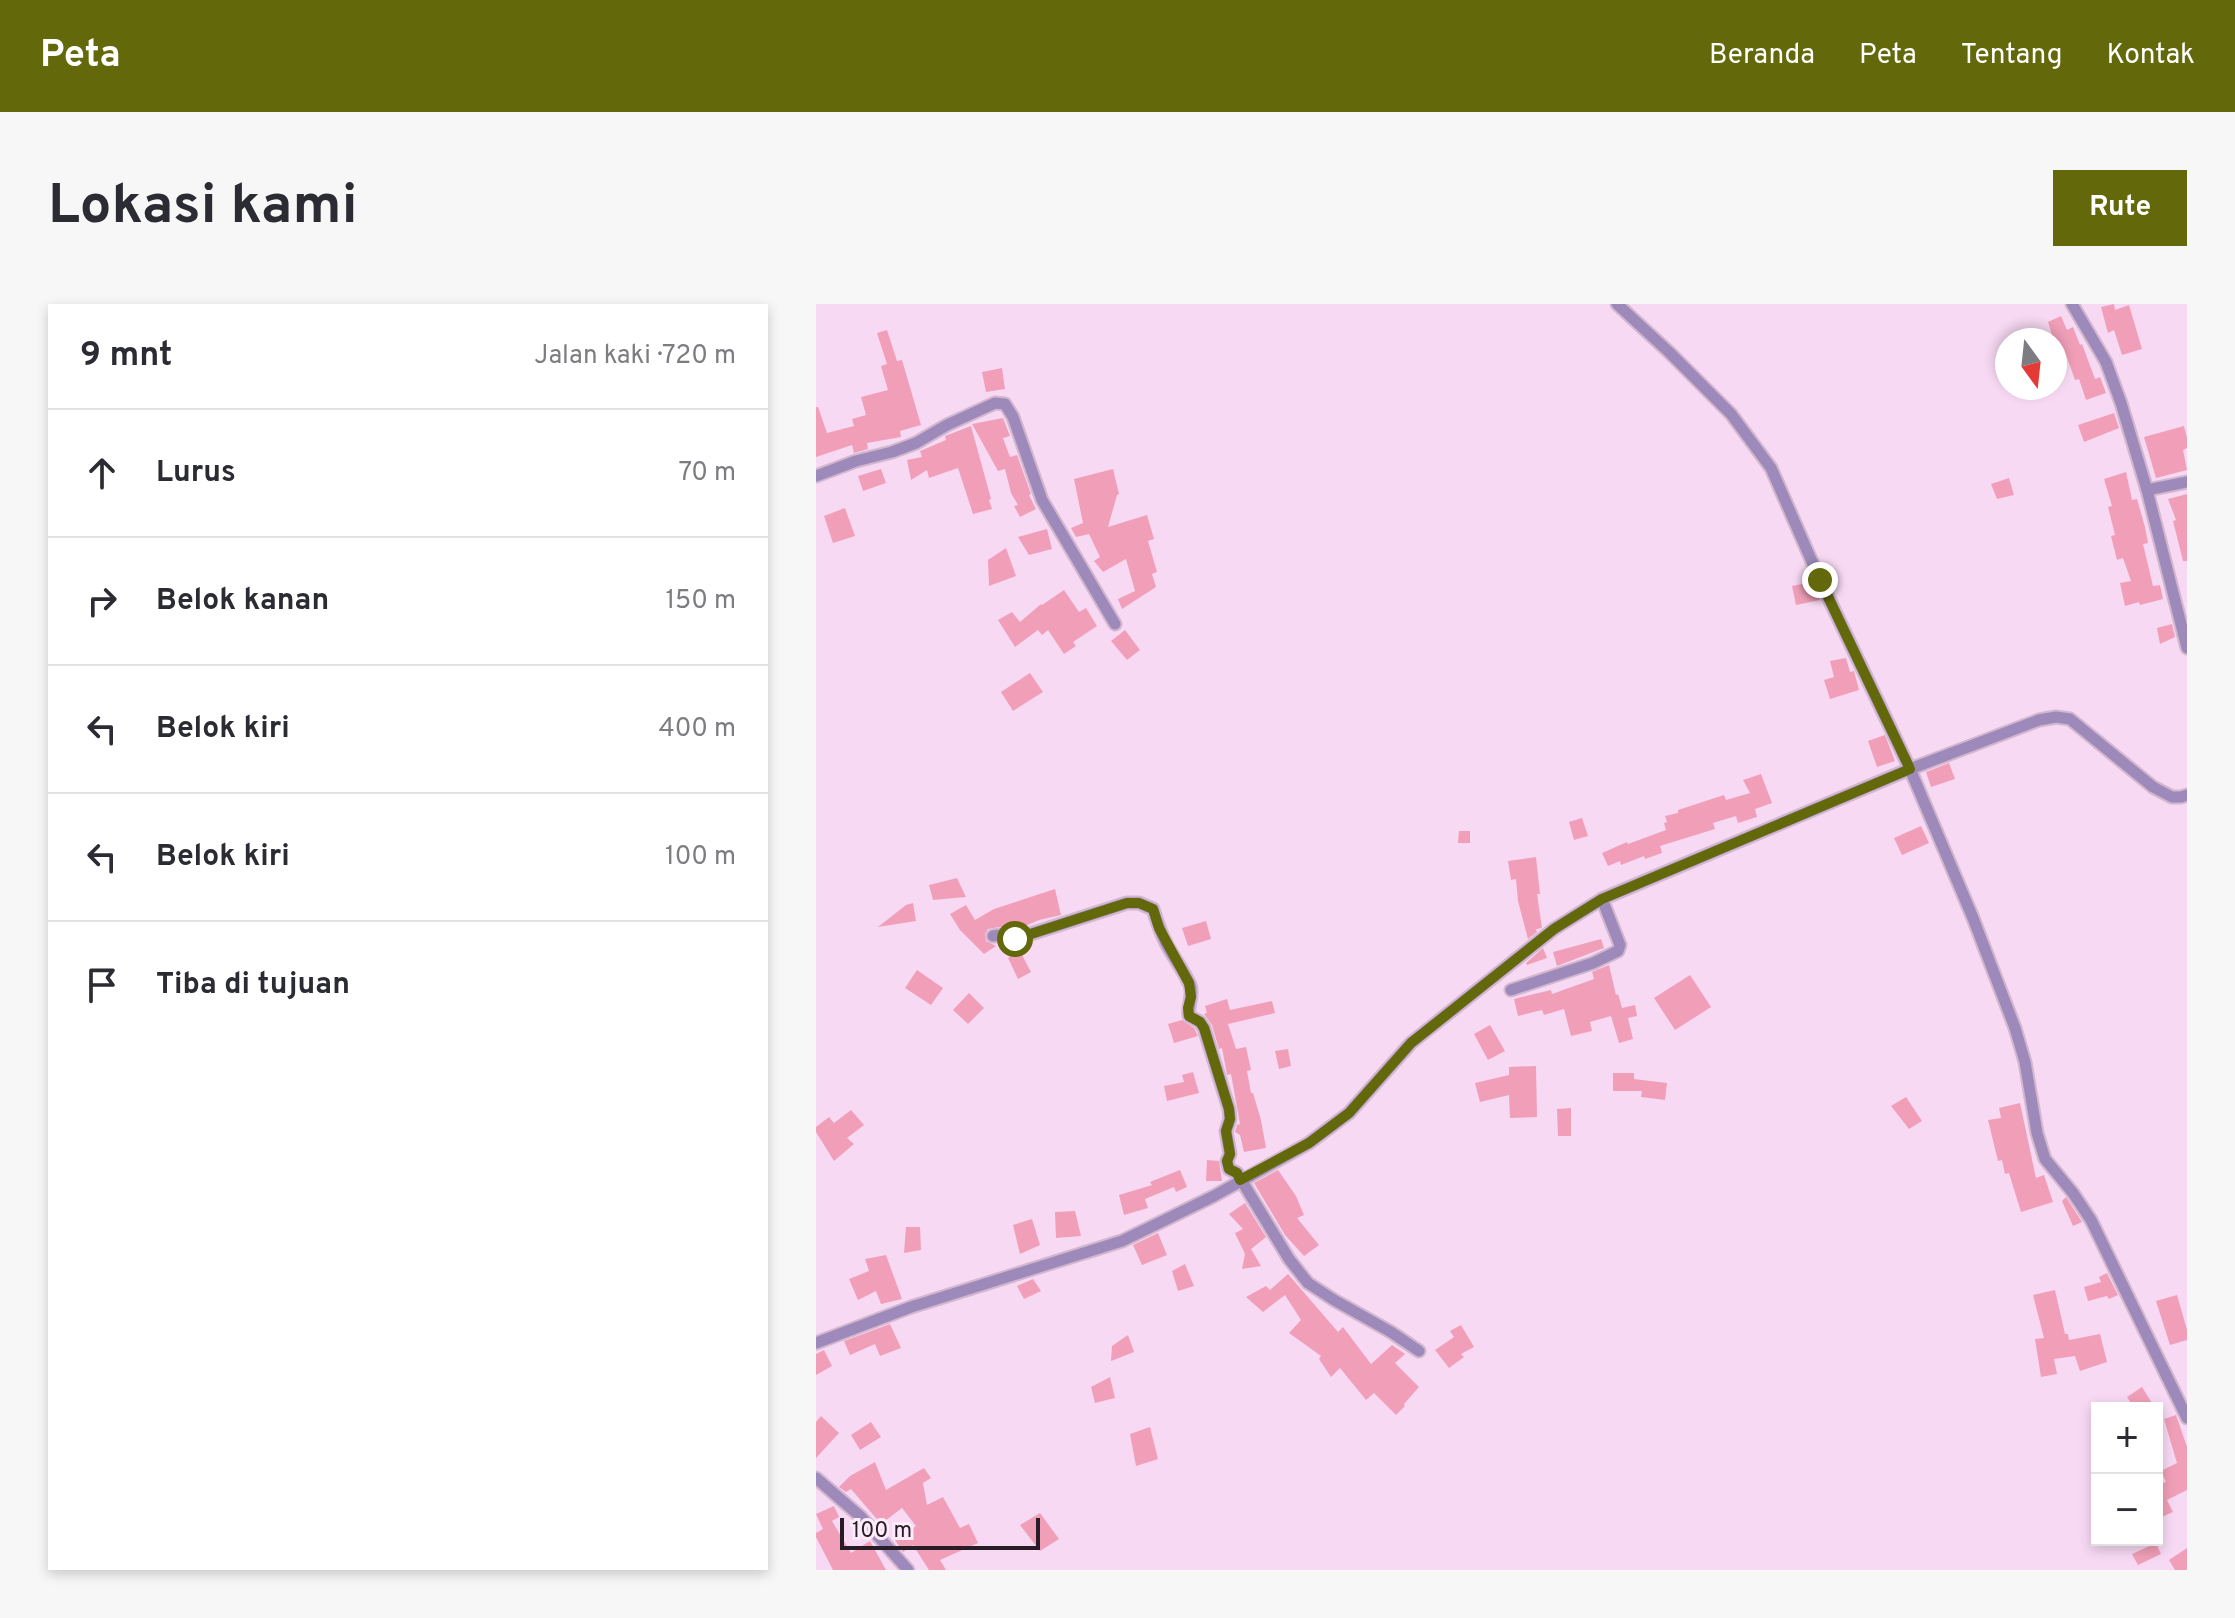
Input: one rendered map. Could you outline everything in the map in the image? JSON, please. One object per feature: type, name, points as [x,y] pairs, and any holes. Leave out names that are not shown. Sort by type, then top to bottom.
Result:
[{"type":"street","points":[[1617,304],[1731,414],[1771,468],[1820,580],[1910,769],[1973,918],[2015,1028],[2045,1159],[2091,1220],[2187,1418]]},
{"type":"street","points":[[2072,304],[2106,362],[2121,403],[2147,490],[2187,648]]},
{"type":"street","points":[[816,476],[916,443],[995,403],[1005,404],[1013,417],[1042,500],[1115,624]]},
{"type":"street","points":[[2147,490],[2187,482]]},
{"type":"street","points":[[2173,600],[2187,598]]},
{"type":"street","points":[[816,1343],[911,1307],[1122,1241],[1214,1196],[1309,1143],[1349,1113],[1411,1043],[1554,929],[1602,899],[1910,769],[2039,720],[2056,717],[2070,719],[2153,787],[2172,797],[2187,795]]},
{"type":"street","points":[[1511,990],[1593,963],[1618,951],[1620,945],[1602,899]]},
{"type":"street","points":[[993,936],[1015,939],[1127,903],[1139,903],[1153,909],[1159,928],[1189,983],[1189,1016],[1204,1028],[1214,1056],[1230,1116],[1226,1131],[1229,1169],[1237,1173],[1289,1259],[1308,1283],[1419,1351]]},
{"type":"street","points":[[816,1478],[861,1517],[908,1570]]},
{"type":"building","points":[[2114,304],[2115,310],[2129,305],[2142,349],[2122,355],[2114,330],[2108,333],[2101,307]]},
{"type":"building","points":[[2061,316],[2066,328],[2050,328],[2048,322]]},
{"type":"building","points":[[2073,327],[2095,379],[2100,377],[2106,393],[2086,400],[2079,379],[2075,380],[2067,357],[2067,330]]},
{"type":"building","points":[[887,330],[897,361],[902,360],[921,425],[900,431],[901,437],[867,443],[868,449],[854,453],[852,445],[816,457],[816,407],[827,433],[854,426],[852,419],[866,415],[861,397],[888,390],[881,366],[887,364],[877,333]]},
{"type":"building","points":[[1002,368],[1005,389],[986,392],[982,372]]},
{"type":"building","points":[[2114,413],[2119,428],[2084,442],[2078,425]]},
{"type":"building","points":[[1003,418],[1010,436],[1003,438],[1010,457],[1017,455],[1036,509],[1020,517],[1014,506],[1018,505],[1011,493],[1005,469],[998,471],[972,424]]},
{"type":"building","points":[[971,426],[992,509],[973,514],[958,468],[929,478],[927,470],[911,480],[907,460],[922,457],[920,451],[946,440],[945,436]]},
{"type":"building","points":[[2184,426],[2187,448],[2183,450],[2187,470],[2156,478],[2144,437]]},
{"type":"building","points":[[881,469],[886,483],[863,491],[858,476]]},
{"type":"building","points":[[1113,469],[1119,494],[1108,527],[1147,515],[1154,539],[1148,541],[1157,572],[1152,574],[1156,587],[1122,609],[1118,599],[1135,591],[1126,559],[1103,572],[1094,561],[1100,557],[1089,534],[1076,537],[1071,528],[1083,523],[1074,479]]},
{"type":"building","points":[[2126,472],[2132,500],[2137,499],[2145,527],[2148,543],[2143,544],[2153,586],[2160,585],[2163,599],[2125,606],[2120,583],[2131,581],[2123,558],[2117,560],[2108,507],[2112,506],[2104,479]]},
{"type":"building","points":[[2009,478],[2014,495],[1997,499],[1991,484]]},
{"type":"building","points":[[2187,494],[2187,561],[2183,561],[2173,521],[2176,520],[2168,499]]},
{"type":"building","points":[[845,508],[855,536],[833,543],[824,516]]},
{"type":"building","points":[[1047,529],[1052,549],[1029,555],[1018,537]]},
{"type":"building","points":[[1006,548],[1016,576],[989,586],[988,560]]},
{"type":"building","points":[[1812,582],[1820,600],[1796,605],[1792,586]]},
{"type":"building","points":[[1064,590],[1079,612],[1086,608],[1097,626],[1073,642],[1076,646],[1064,654],[1048,630],[1042,635],[1038,630],[1015,647],[998,620],[1012,612],[1020,622]]},
{"type":"building","points":[[2172,624],[2175,637],[2160,644],[2157,628]]},
{"type":"building","points":[[1125,630],[1140,650],[1127,660],[1111,641]]},
{"type":"building","points":[[1846,658],[1850,672],[1854,671],[1859,690],[1830,699],[1824,680],[1834,677],[1830,661]]},
{"type":"building","points":[[1030,673],[1043,692],[1013,711],[1001,692]]},
{"type":"building","points":[[1885,735],[1895,761],[1877,767],[1868,741]]},
{"type":"building","points":[[1949,763],[1955,779],[1931,787],[1926,772]]},
{"type":"building","points":[[1761,774],[1772,803],[1755,809],[1757,817],[1738,823],[1736,816],[1713,823],[1715,829],[1660,846],[1662,853],[1608,866],[1602,853],[1666,830],[1665,816],[1678,813],[1678,810],[1724,795],[1726,800],[1750,793],[1743,780]]},
{"type":"building","points":[[1582,818],[1588,836],[1574,840],[1569,822]]},
{"type":"building","points":[[1921,826],[1929,843],[1902,855],[1894,838]]},
{"type":"building","points":[[1459,831],[1470,831],[1470,843],[1458,843]]},
{"type":"building","points":[[1536,857],[1542,928],[1536,929],[1537,932],[1528,939],[1516,879],[1511,880],[1508,861]]},
{"type":"building","points":[[957,878],[966,897],[933,900],[929,885]]},
{"type":"building","points":[[1055,889],[1061,915],[1023,927],[1021,922],[1006,928],[988,929],[986,941],[996,946],[984,954],[960,930],[950,914],[966,905],[975,920],[994,909]]},
{"type":"building","points":[[913,903],[916,921],[878,927],[906,905]]},
{"type":"building","points":[[1206,921],[1211,939],[1188,946],[1182,928]]},
{"type":"building","points":[[1601,939],[1604,948],[1557,966],[1553,952]]},
{"type":"building","points":[[1543,948],[1547,958],[1527,965],[1526,963]]},
{"type":"building","points":[[1020,951],[1031,972],[1018,979],[1008,958]]},
{"type":"building","points":[[1609,965],[1622,1008],[1635,1005],[1637,1016],[1628,1018],[1633,1039],[1619,1043],[1611,1016],[1590,1022],[1592,1031],[1571,1036],[1564,1009],[1544,1015],[1542,1010],[1518,1016],[1514,999],[1551,990],[1552,994],[1594,979],[1592,972]]},
{"type":"building","points":[[917,970],[943,988],[931,1005],[905,988]]},
{"type":"building","points":[[1690,975],[1711,1007],[1675,1030],[1654,998]]},
{"type":"building","points":[[969,993],[984,1008],[968,1024],[953,1010]]},
{"type":"building","points":[[1227,999],[1230,1010],[1272,1001],[1275,1013],[1228,1024],[1236,1049],[1246,1047],[1251,1070],[1247,1071],[1251,1093],[1261,1120],[1266,1148],[1244,1152],[1240,1135],[1235,1132],[1240,1124],[1231,1074],[1227,1075],[1222,1048],[1219,1049],[1212,1025],[1204,1014],[1207,1013],[1205,1006]]},
{"type":"building","points":[[1182,1020],[1194,1028],[1198,1036],[1174,1043],[1168,1024]]},
{"type":"building","points":[[1490,1025],[1505,1051],[1488,1060],[1474,1034]]},
{"type":"building","points":[[1288,1049],[1291,1066],[1279,1069],[1275,1051]]},
{"type":"building","points":[[1536,1066],[1537,1117],[1510,1118],[1509,1095],[1480,1102],[1475,1083],[1509,1075],[1509,1067]]},
{"type":"building","points":[[1193,1072],[1199,1093],[1167,1101],[1164,1086],[1184,1082],[1182,1075]]},
{"type":"building","points":[[1613,1073],[1634,1073],[1634,1079],[1667,1083],[1665,1100],[1641,1097],[1642,1091],[1613,1091]]},
{"type":"building","points":[[1906,1097],[1922,1121],[1909,1129],[1891,1106]]},
{"type":"building","points":[[2020,1103],[2036,1178],[2044,1175],[2053,1202],[2021,1212],[2009,1173],[2005,1174],[2002,1160],[1998,1161],[1988,1120],[2001,1118],[1999,1108]]},
{"type":"building","points":[[1571,1108],[1571,1136],[1558,1136],[1557,1109]]},
{"type":"building","points":[[851,1110],[864,1125],[847,1138],[854,1144],[834,1161],[816,1127],[829,1117],[834,1123]]},
{"type":"building","points":[[1207,1160],[1219,1161],[1222,1181],[1206,1181]]},
{"type":"building","points":[[1180,1170],[1187,1187],[1176,1192],[1174,1187],[1145,1199],[1148,1208],[1124,1215],[1119,1195],[1152,1185],[1150,1182]]},
{"type":"building","points":[[1278,1170],[1296,1196],[1304,1215],[1297,1218],[1319,1245],[1304,1256],[1285,1235],[1254,1183]]},
{"type":"building","points":[[2066,1197],[2082,1222],[2073,1226],[2062,1201]]},
{"type":"building","points":[[1245,1203],[1266,1237],[1251,1249],[1261,1266],[1242,1269],[1245,1254],[1235,1233],[1243,1229],[1229,1214]]},
{"type":"building","points":[[1075,1211],[1081,1236],[1056,1238],[1055,1212]]},
{"type":"building","points":[[1032,1219],[1040,1245],[1020,1254],[1013,1225]]},
{"type":"building","points":[[906,1227],[920,1227],[921,1250],[904,1253]]},
{"type":"building","points":[[1158,1233],[1167,1255],[1142,1265],[1133,1245]]},
{"type":"building","points":[[886,1255],[902,1299],[881,1304],[876,1291],[858,1300],[849,1279],[869,1271],[865,1259]]},
{"type":"building","points":[[1185,1264],[1194,1286],[1178,1291],[1172,1271]]},
{"type":"building","points":[[2107,1273],[2118,1295],[2088,1301],[2084,1287],[2101,1282],[2099,1277]]},
{"type":"building","points":[[1288,1274],[1338,1332],[1343,1327],[1371,1364],[1392,1345],[1405,1354],[1395,1363],[1419,1387],[1396,1415],[1374,1393],[1366,1400],[1340,1368],[1331,1377],[1319,1359],[1321,1356],[1289,1333],[1301,1320],[1285,1295],[1263,1312],[1246,1297],[1266,1286],[1270,1290]]},
{"type":"building","points":[[1033,1279],[1041,1291],[1024,1299],[1017,1286]]},
{"type":"building","points":[[2055,1290],[2069,1340],[2100,1334],[2107,1362],[2080,1371],[2075,1356],[2054,1359],[2057,1374],[2041,1377],[2035,1339],[2044,1338],[2033,1295]]},
{"type":"building","points":[[2177,1295],[2187,1340],[2170,1345],[2156,1301]]},
{"type":"building","points":[[890,1324],[901,1348],[880,1356],[875,1344],[850,1355],[844,1341]]},
{"type":"building","points":[[1461,1325],[1474,1347],[1461,1354],[1464,1357],[1449,1368],[1435,1350],[1454,1337],[1450,1331]]},
{"type":"building","points":[[1128,1335],[1134,1352],[1111,1361],[1112,1346]]},
{"type":"building","points":[[824,1350],[832,1366],[816,1375],[816,1354]]},
{"type":"building","points":[[1110,1377],[1115,1398],[1095,1403],[1091,1387]]},
{"type":"building","points":[[2142,1387],[2151,1402],[2130,1402],[2127,1397]]},
{"type":"building","points":[[2176,1415],[2187,1447],[2187,1490],[2167,1500],[2173,1512],[2163,1516],[2163,1483],[2166,1482],[2163,1470],[2177,1463],[2164,1419]]},
{"type":"building","points":[[821,1416],[839,1433],[816,1458],[816,1422]]},
{"type":"building","points":[[871,1422],[881,1437],[860,1450],[851,1435]]},
{"type":"building","points":[[1150,1427],[1158,1459],[1136,1466],[1130,1434]]},
{"type":"building","points":[[875,1462],[886,1490],[924,1468],[931,1478],[923,1483],[927,1505],[943,1497],[960,1528],[969,1524],[978,1543],[940,1560],[946,1570],[929,1570],[913,1545],[903,1552],[895,1540],[916,1526],[902,1508],[881,1524],[851,1489],[846,1492],[839,1487],[850,1476]]},
{"type":"building","points":[[834,1506],[839,1517],[832,1521],[851,1553],[870,1541],[886,1570],[833,1570],[816,1537],[816,1533],[823,1529],[816,1514]]},
{"type":"building","points":[[1040,1513],[1059,1539],[1040,1551],[1020,1525]]},
{"type":"building","points":[[2157,1546],[2161,1554],[2138,1565],[2132,1554]]},
{"type":"building","points":[[2187,1548],[2187,1570],[2175,1570],[2169,1560]]},
{"type":"route","points":[[1015,939],[1127,903],[1139,903],[1153,909],[1168,947],[1189,983],[1189,1016],[1204,1028],[1214,1056],[1230,1116],[1226,1131],[1230,1154],[1227,1165],[1240,1180],[1309,1143],[1349,1113],[1411,1043],[1554,929],[1602,899],[1910,769],[1820,580]]}]
